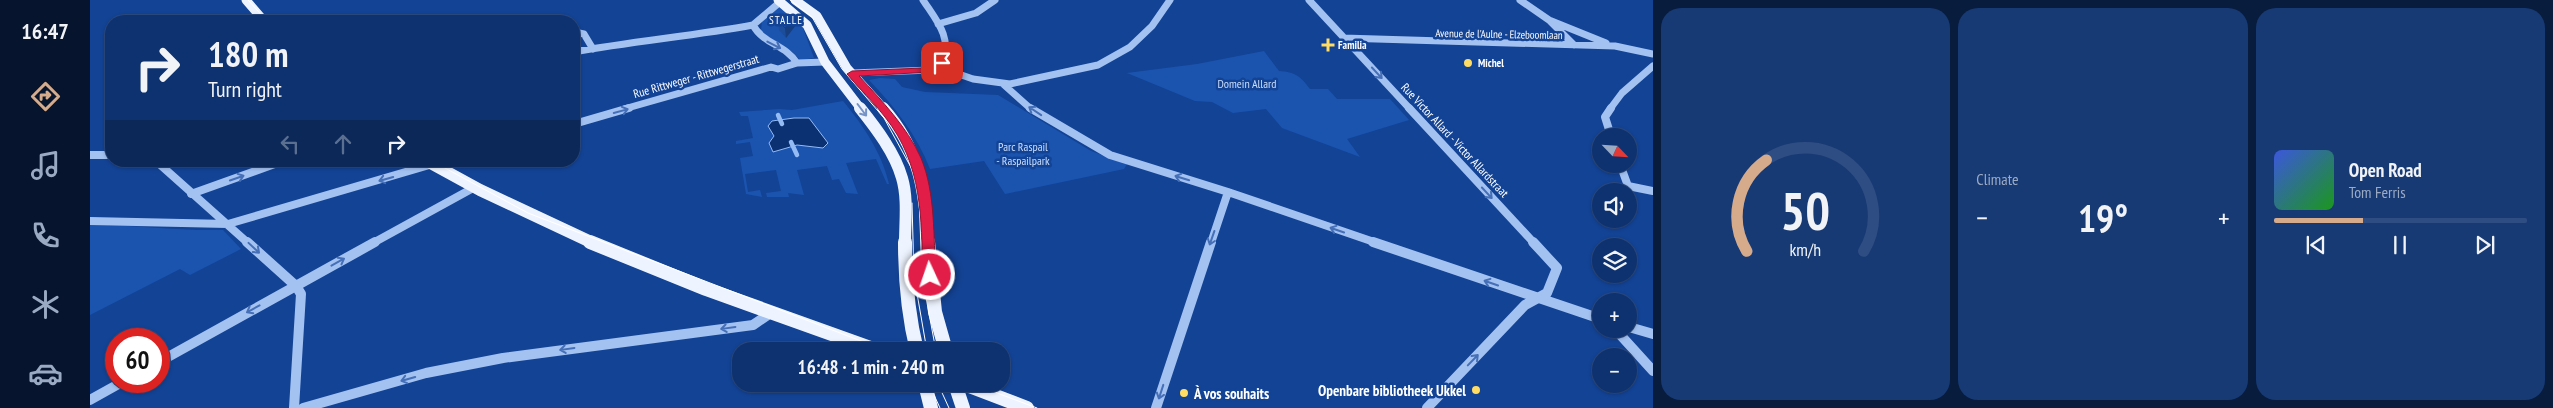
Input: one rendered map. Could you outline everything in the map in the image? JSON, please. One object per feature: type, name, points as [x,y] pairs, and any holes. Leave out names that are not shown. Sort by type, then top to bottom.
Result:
[{"type":"main road","points":[[246,0],[259,15]]},
{"type":"main road","points":[[795,0],[817,16],[852,74],[890,117],[915,158],[925,195],[930,275],[935,312],[943,342]]},
{"type":"main road","points":[[779,1],[802,19],[825,62],[871,122],[895,161],[902,178],[905,197],[905,276],[910,323],[915,342]]},
{"type":"main road","points":[[442,167],[475,187],[544,222],[772,312],[854,342]]},
{"type":"main road","points":[[927,392],[931,408]]},
{"type":"main road","points":[[958,392],[963,408]]},
{"type":"main road","points":[[985,392],[1027,408]]},
{"type":"street","points":[[923,0],[946,36],[947,55],[942,63]]},
{"type":"street","points":[[938,24],[976,13],[995,0]]},
{"type":"street","points":[[852,74],[931,70],[940,73],[950,71],[972,79],[1003,84],[1060,75],[1098,65],[1130,47],[1152,26],[1170,0]]},
{"type":"street","name":"Rue Victor Allard - Victor Allardstraat","points":[[1308,0],[1557,268],[1547,293],[1537,298]]},
{"type":"street","points":[[1520,0],[1549,20],[1574,45]]},
{"type":"street","points":[[580,51],[623,43],[662,41],[753,25],[779,1]]},
{"type":"street","points":[[1549,20],[1616,46]]},
{"type":"street","points":[[753,25],[757,35],[792,54],[797,63]]},
{"type":"street","points":[[580,31],[586,34],[592,48]]},
{"type":"street","name":"Avenue de l'Aulne - Elzeboomlaan","points":[[1343,38],[1616,46],[1653,54]]},
{"type":"street","name":"Rue Rittweger - Rittwegerstraat","points":[[580,122],[700,89],[710,83],[797,63],[825,62]]},
{"type":"street","points":[[931,70],[932,64],[942,63],[950,66],[950,71]]},
{"type":"street","points":[[1608,128],[1605,117],[1622,92],[1653,66]]},
{"type":"street","points":[[1003,84],[1033,110],[1092,147],[1136,164],[1228,192],[1592,316]]},
{"type":"street","points":[[90,156],[105,155]]},
{"type":"street","points":[[162,167],[296,286],[301,294],[294,408]]},
{"type":"street","points":[[191,194],[266,167]]},
{"type":"street","points":[[90,221],[141,221],[197,226],[228,224],[417,167]]},
{"type":"street","points":[[1623,173],[1628,186],[1653,192]]},
{"type":"street","points":[[170,356],[475,187]]},
{"type":"street","points":[[1156,408],[1228,192]]},
{"type":"street","points":[[1427,408],[1525,305],[1537,298]]},
{"type":"street","points":[[303,408],[426,373],[503,358],[753,325],[764,320],[772,312]]},
{"type":"street","points":[[1637,329],[1653,334]]},
{"type":"street","points":[[1622,338],[1653,371]]},
{"type":"street","points":[[90,400],[105,392]]},
{"type":"green space","points":[[777,6],[781,6],[800,20],[814,58],[800,60],[792,52],[761,31],[762,21]]},
{"type":"green space","name":"Domein Allard","points":[[1264,51],[1279,71],[1289,72],[1297,76],[1310,89],[1328,89],[1337,99],[1390,99],[1409,120],[1347,139],[1360,157],[1282,128],[1266,109],[1233,113],[1212,102],[1195,101],[1127,73],[1197,64]]},
{"type":"green space","name":"Parc Raspail - Raspailpark","points":[[880,78],[895,79],[902,87],[925,92],[998,95],[1091,151],[1127,164],[1124,169],[1005,194],[984,161],[930,169],[925,156],[904,121],[869,80]]},
{"type":"green space","points":[[843,101],[877,150],[889,184],[887,184],[876,159],[846,163],[858,194],[846,193],[839,179],[832,180],[827,166],[797,170],[804,195],[788,193],[789,197],[767,197],[766,193],[781,191],[776,170],[745,174],[748,192],[760,190],[762,197],[746,194],[740,158],[753,156],[750,142],[736,144],[736,141],[753,138],[748,116],[741,116],[739,112],[792,110]]},
{"type":"green space","points":[[90,225],[223,230],[241,249],[190,275],[180,269],[90,315]]},
{"type":"shaded area","points":[[809,118],[828,143],[823,148],[797,145],[773,152],[769,143],[774,136],[768,126],[772,121]]},
{"type":"building","points":[[779,14],[796,15],[785,28],[778,21]]},
{"type":"waterway","points":[[778,115],[782,124]]},
{"type":"waterway","points":[[791,142],[797,155]]},
{"type":"tram line","points":[[248,0],[262,15]]},
{"type":"tram line","points":[[790,0],[812,17],[842,69],[884,118],[913,171],[919,195],[922,276],[934,342]]},
{"type":"tram line","points":[[443,167],[528,213],[864,342]]},
{"type":"tram line","points":[[912,203],[914,276],[925,342]]},
{"type":"tram line","points":[[933,392],[940,408]]},
{"type":"tram line","points":[[942,392],[949,408]]},
{"type":"tram line","points":[[994,392],[1037,408]]},
{"type":"place","name":"Familia","points":[[1328,45]]},
{"type":"place","name":"Michel","points":[[1468,63]]},
{"type":"place","name":"Openbare bibliotheek Ukkel","points":[[1476,390]]},
{"type":"place","name":"À vos souhaits","points":[[1184,393]]},
{"type":"district","name":"STALLE","points":[[786,20]]},
{"type":"route","points":[[930,275],[925,195],[915,158],[890,117],[852,74],[923,71],[931,70],[932,64],[942,63]]}]
